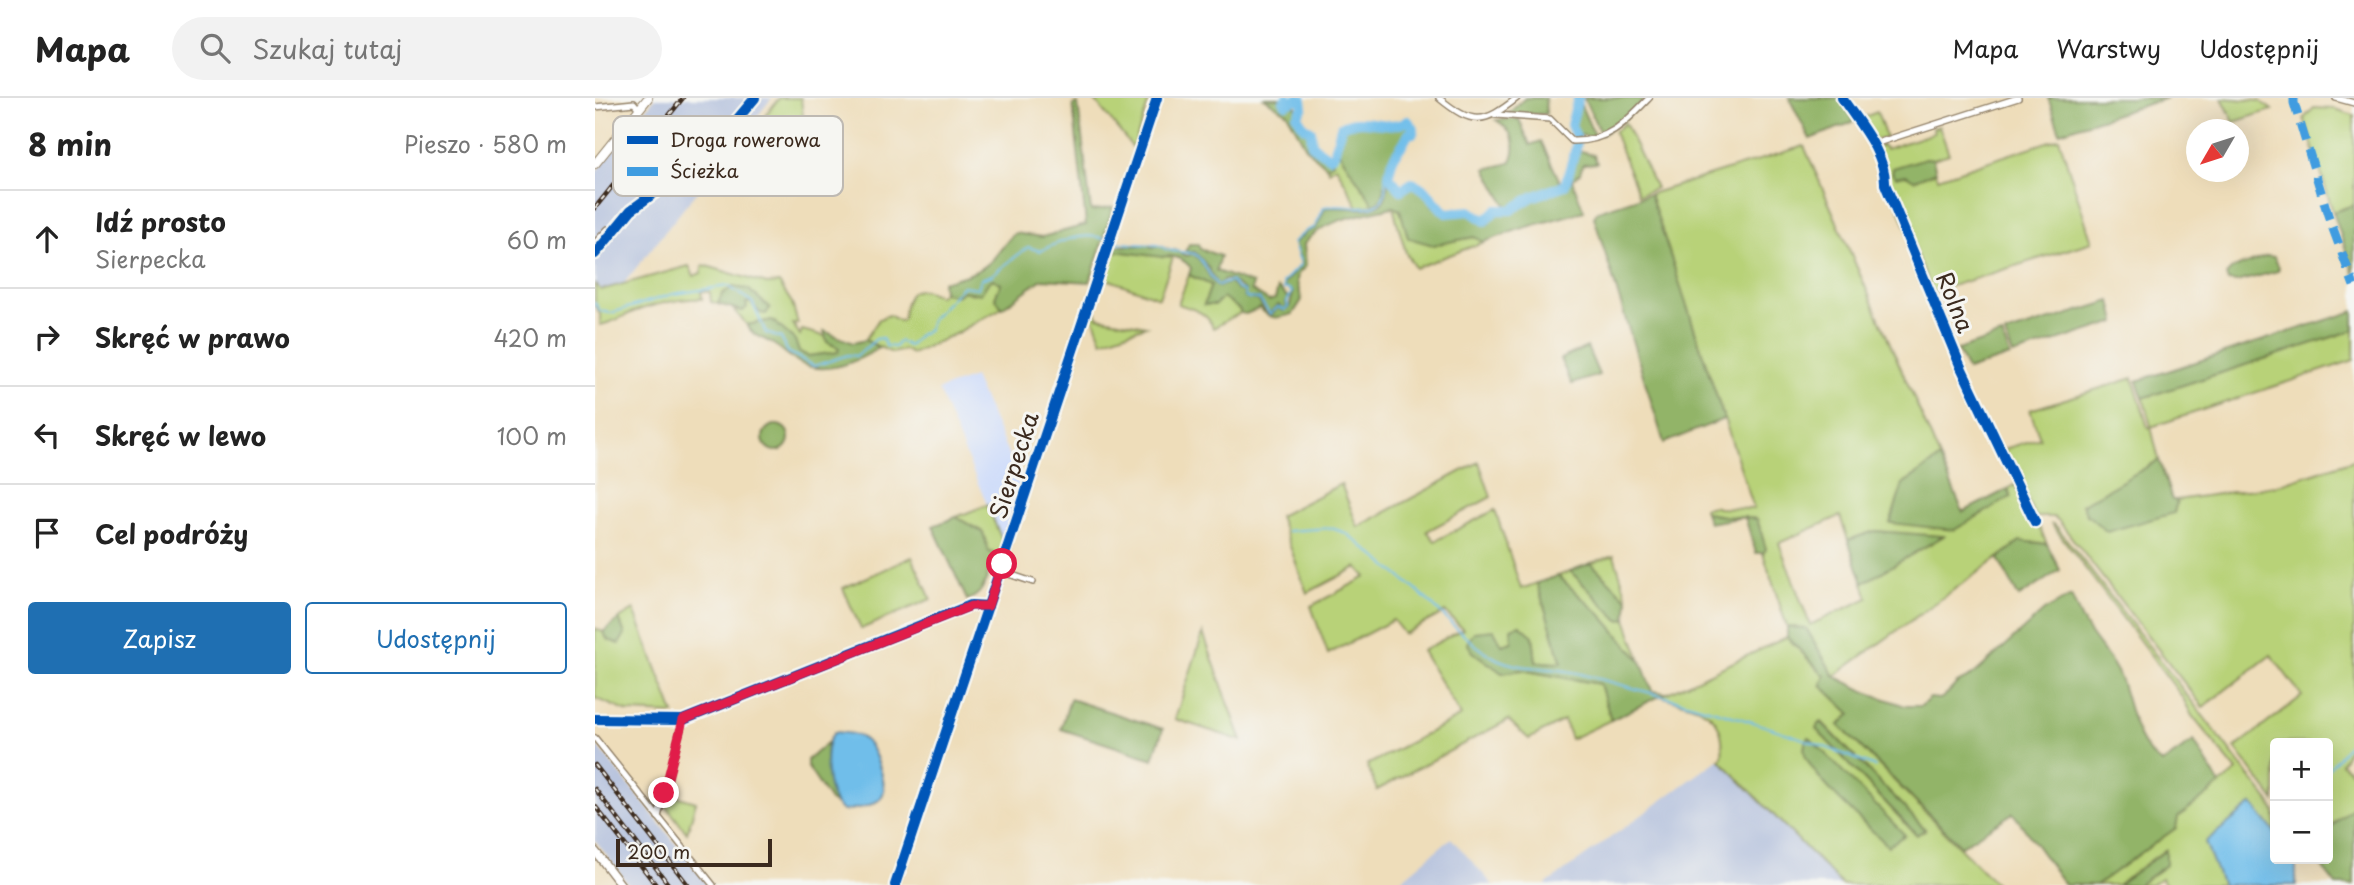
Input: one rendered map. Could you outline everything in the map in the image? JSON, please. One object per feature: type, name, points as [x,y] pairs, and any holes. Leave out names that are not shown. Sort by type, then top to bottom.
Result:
[{"type":"main road","points":[[633,116],[647,98]]},
{"type":"main road","points":[[595,164],[613,142]]},
{"type":"street","points":[[740,116],[755,98]]},
{"type":"street","name":"Sierpecka","points":[[895,885],[1157,98]]},
{"type":"street","points":[[1439,98],[1473,118],[1492,117],[1517,98]]},
{"type":"street","points":[[1496,115],[1550,119],[1576,141],[1591,142],[1605,136],[1630,118],[1649,98]]},
{"type":"street","name":"Rolna","points":[[1842,98],[1874,144],[1886,177],[1885,184],[1945,332],[2035,522]]},
{"type":"street","points":[[1874,144],[2018,98]]},
{"type":"street","points":[[2336,98],[2354,103]]},
{"type":"street","points":[[595,107],[634,103],[639,109]]},
{"type":"street","points":[[595,254],[636,206],[650,196]]},
{"type":"street","points":[[595,243],[608,229],[615,229]]},
{"type":"street","points":[[1000,571],[1033,582]]},
{"type":"street","points":[[595,719],[683,720],[971,606],[988,606]]},
{"type":"street","points":[[658,817],[683,720]]},
{"type":"street","points":[[595,738],[713,885]]},
{"type":"street","points":[[595,851],[621,885]]},
{"type":"shaded area","points":[[655,98],[772,98],[758,116],[641,116]]},
{"type":"shaded area","points":[[613,150],[613,196],[694,196],[624,283],[600,291],[595,284],[595,173]]},
{"type":"shaded area","points":[[974,377],[1021,482],[1003,542],[938,390]]},
{"type":"shaded area","points":[[595,743],[709,885],[629,885],[595,840]]},
{"type":"shaded area","points":[[1719,759],[1842,885],[1545,885]]},
{"type":"shaded area","points":[[1451,838],[1493,885],[1396,885],[1401,880]]},
{"type":"green space","points":[[779,98],[801,98],[803,116],[765,116]]},
{"type":"green space","points":[[1093,98],[1150,98],[1133,148]]},
{"type":"green space","points":[[1264,98],[1286,98],[1284,104],[1293,103],[1298,110],[1296,115],[1302,127],[1310,133],[1310,145],[1333,162],[1327,167],[1307,149],[1287,113]]},
{"type":"green space","points":[[1525,98],[1545,98],[1546,114],[1508,114]]},
{"type":"green space","points":[[1584,98],[1646,98],[1624,120],[1601,135]]},
{"type":"green space","points":[[1789,98],[1839,98],[1854,120],[1810,139]]},
{"type":"green space","points":[[2048,98],[2167,98],[2060,132]]},
{"type":"green space","points":[[2222,98],[2260,101],[2272,110],[2244,119],[2232,119]]},
{"type":"green space","points":[[1579,101],[1595,137],[1578,135],[1573,126]]},
{"type":"green space","points":[[1078,104],[1091,211],[1113,207],[1090,282],[1042,279],[1002,308],[995,297],[1001,284],[993,279],[981,294],[963,291],[957,296],[943,292],[942,282],[983,268],[1015,233],[1042,237],[1086,225],[1073,105]]},
{"type":"green space","points":[[2314,108],[2335,109],[2354,115],[2354,205],[2333,212],[2304,118]]},
{"type":"green space","points":[[1877,112],[1886,138],[1872,140],[1859,119]]},
{"type":"green space","points":[[1519,119],[1530,145],[1541,141],[1561,184],[1531,194],[1508,209],[1486,169],[1510,163],[1513,156],[1513,139],[1506,128],[1496,120]]},
{"type":"green space","points":[[1407,123],[1413,128],[1412,132],[1407,134],[1397,147],[1383,197],[1374,205],[1336,148],[1342,127],[1394,126]]},
{"type":"green space","points":[[1625,123],[1656,188],[1639,195],[1614,132]]},
{"type":"green space","points":[[1939,126],[1949,154],[1933,159],[1926,158],[1906,175],[1914,180],[1936,172],[1938,178],[2059,138],[2092,242],[1932,292],[1877,152],[1881,145],[1886,149],[1934,133],[1933,128]]},
{"type":"green space","points":[[1804,146],[1940,458],[1903,484],[1954,530],[2010,497],[2008,489],[2015,485],[2034,525],[2038,525],[2047,544],[2020,542],[1834,676],[1806,628],[1787,627],[1763,553],[1766,549],[1757,519],[1716,516],[1705,512],[1704,508],[1714,506],[1754,509],[1650,194]],"holes":[[[1840,516],[1848,540],[1875,531],[1942,537],[1863,583],[1868,598],[1810,625],[1779,543]]]},
{"type":"green space","points":[[1336,148],[1374,205],[1358,207],[1336,166],[1329,171],[1327,167],[1333,162],[1331,158],[1334,158]]},
{"type":"green space","points":[[1578,150],[1594,155],[1597,163],[1583,164],[1580,173],[1572,180],[1584,211],[1484,242],[1474,237],[1433,245],[1408,238],[1400,210],[1393,207],[1357,215],[1322,229],[1304,244],[1306,266],[1298,274],[1297,282],[1302,300],[1293,314],[1283,317],[1271,317],[1264,312],[1260,308],[1246,314],[1240,313],[1240,310],[1223,297],[1215,305],[1204,305],[1211,285],[1189,275],[1191,268],[1182,260],[1170,256],[1114,251],[1116,246],[1148,245],[1175,250],[1186,256],[1193,254],[1201,261],[1218,287],[1230,282],[1237,290],[1243,291],[1245,298],[1258,300],[1266,313],[1271,315],[1278,308],[1284,311],[1289,308],[1293,292],[1284,287],[1284,283],[1302,264],[1294,243],[1306,232],[1316,228],[1325,208],[1365,209],[1379,205],[1385,198],[1388,184],[1386,181],[1389,179],[1400,191],[1406,190],[1412,184],[1431,195],[1432,205],[1445,215],[1470,212],[1488,224],[1497,211],[1514,209],[1548,192],[1566,187]]},
{"type":"green space","points":[[1926,158],[1933,159],[1936,172],[1914,180],[1906,175],[1896,177],[1892,173],[1893,168]]},
{"type":"green space","points":[[1650,194],[1724,419],[1664,443],[1594,217],[1598,211]]},
{"type":"green space","points":[[2354,205],[2354,274],[2333,212]]},
{"type":"green space","points":[[1393,207],[1400,210],[1433,245],[1474,237],[1484,242],[1415,268],[1406,253]]},
{"type":"green space","points":[[1189,244],[1198,244],[1200,249],[1220,256],[1216,271],[1253,284],[1251,290],[1269,301],[1275,299],[1278,288],[1289,298],[1287,307],[1284,309],[1278,305],[1269,313],[1259,298],[1248,298],[1244,295],[1245,290],[1233,282],[1225,280],[1217,285],[1208,267],[1195,252],[1185,252]]},
{"type":"green space","points":[[1114,251],[1173,257],[1159,298],[1104,278]]},
{"type":"green space","points":[[2267,256],[2274,257],[2278,271],[2237,282],[2228,281],[2226,275],[2232,269]]},
{"type":"green space","points":[[703,265],[767,284],[779,283],[792,303],[798,324],[793,324],[800,335],[802,330],[825,336],[827,342],[839,348],[838,353],[808,356],[799,352],[772,320],[747,325],[733,309],[743,311],[746,303],[755,296],[748,289],[722,295],[718,304],[711,302],[710,292],[701,291],[702,299],[660,304],[600,325],[600,314],[595,306],[595,284],[601,290],[689,266],[694,276],[701,273]]},
{"type":"green space","points":[[1189,275],[1211,285],[1204,304],[1223,297],[1240,310],[1240,313],[1213,328],[1204,315],[1178,304]]},
{"type":"green space","points":[[993,279],[1001,284],[995,297],[1002,308],[955,334],[912,354],[905,350],[892,353],[865,340],[879,319],[889,315],[899,321],[903,320],[908,297],[916,290],[939,296],[943,292],[956,295],[963,291],[973,294]]},
{"type":"green space","points":[[733,287],[748,289],[770,308],[766,314],[760,313],[750,302],[746,303],[747,307],[743,311],[718,304],[722,294]]},
{"type":"green space","points":[[2111,301],[2116,322],[2013,355],[2005,334]]},
{"type":"green space","points":[[1094,306],[1098,317],[1146,326],[1102,341],[1092,314]]},
{"type":"green space","points":[[2354,311],[2354,330],[2143,398],[2137,381]]},
{"type":"green space","points":[[772,320],[795,340],[799,352],[808,356],[838,352],[839,348],[827,342],[824,331],[853,343],[865,340],[879,348],[846,364],[829,368],[811,367],[756,335],[747,325]]},
{"type":"green space","points":[[2354,330],[2354,360],[2151,427],[2159,460],[2083,504],[2174,513],[2177,500],[2274,486],[2354,460],[2354,717],[2349,721],[2351,738],[2341,763],[2354,774],[2354,807],[2333,824],[2333,738],[2270,738],[2270,794],[2235,748],[2302,696],[2271,655],[2203,707],[2058,520],[2053,517],[2035,517],[2004,449],[2040,438],[2030,410],[2133,378],[2148,428],[2151,426],[2143,398]]},
{"type":"green space","points":[[2002,335],[2010,356],[1967,370],[1957,350]]},
{"type":"green space","points":[[1587,347],[1599,375],[1572,384],[1560,359]]},
{"type":"green space","points":[[776,425],[785,429],[789,438],[785,447],[776,451],[767,447],[763,438],[767,429]]},
{"type":"green space","points":[[1940,458],[1963,512],[2008,489],[2011,497],[1954,530],[1890,523],[1903,484]]},
{"type":"green space","points":[[2159,460],[2172,500],[2177,500],[2174,513],[2107,532],[2086,514],[2083,504]]},
{"type":"green space","points":[[1479,462],[1491,497],[1427,531],[1435,541],[1495,510],[1521,589],[1537,583],[1562,663],[1536,662],[1533,636],[1501,645],[1502,673],[1521,670],[1600,684],[1611,720],[1571,739],[1564,720],[1529,739],[1508,720],[1377,790],[1367,765],[1461,716],[1422,651],[1463,629],[1445,612],[1404,634],[1393,620],[1328,654],[1311,606],[1366,577],[1357,567],[1307,593],[1279,516],[1341,484],[1358,527]]},
{"type":"green space","points":[[987,505],[1003,542],[999,554],[989,553],[983,532],[956,517]]},
{"type":"green space","points":[[1705,512],[1718,515],[1743,517],[1709,523]]},
{"type":"green space","points":[[956,517],[983,533],[989,552],[999,554],[997,561],[991,564],[981,591],[967,600],[933,526]]},
{"type":"green space","points":[[1745,518],[1757,519],[1766,549],[1763,553],[1756,553]]},
{"type":"green space","points":[[2051,523],[2057,527],[2270,803],[2270,827],[2252,804],[2205,842],[2222,885],[2166,885],[2161,878],[2151,885],[2138,885],[2166,865],[2165,850],[2117,885],[2096,885],[2176,828],[2177,817],[2237,771],[2192,716],[2183,698]]},
{"type":"green space","points":[[1875,531],[1943,536],[1863,583],[1848,540]]},
{"type":"green space","points":[[2020,541],[2047,544],[2060,570],[2019,597],[1998,559]]},
{"type":"green space","points":[[1614,555],[1628,600],[1591,563]]},
{"type":"green space","points":[[912,557],[931,599],[861,629],[843,588]]},
{"type":"green space","points":[[1591,563],[1628,600],[1626,619],[1619,620],[1570,571]]},
{"type":"green space","points":[[1570,571],[1619,620],[1626,619],[1641,661],[1601,615],[1558,576]]},
{"type":"green space","points":[[1558,576],[1601,615],[1641,661],[1652,691],[1666,693],[1611,720],[1600,684],[1521,670],[1502,673],[1473,652],[1467,643],[1474,632],[1494,630],[1502,645],[1512,642],[1511,628],[1520,625],[1533,636],[1536,662],[1562,663],[1537,583]]},
{"type":"green space","points":[[2071,596],[2085,626],[2118,674],[2135,726],[2146,748],[2162,763],[2194,741],[2220,785],[2178,817],[2176,828],[2096,885],[2065,885],[2013,813],[1961,846],[1839,725],[1851,714],[1821,685],[1825,676],[1787,637],[1787,627],[1806,628],[1834,676],[1866,692],[1905,706],[1921,706],[1930,698],[1940,699],[1957,683],[1973,675],[2044,611]]},
{"type":"green space","points":[[634,610],[674,714],[628,712],[595,698],[595,628],[603,632],[608,640],[625,634],[619,619]]},
{"type":"green space","points":[[619,619],[625,634],[619,644],[608,640],[603,632]]},
{"type":"green space","points":[[1203,633],[1242,741],[1175,719]]},
{"type":"green space","points":[[1787,637],[1825,676],[1822,686],[1851,714],[1839,725],[1997,885],[1842,885],[1719,759],[1722,757],[1722,741],[1720,729],[1714,720],[1697,708],[1661,696]],"holes":[[[1822,722],[1925,830],[1916,835],[1816,729]]]},
{"type":"green space","points":[[1070,699],[1163,729],[1153,759],[1061,729]]},
{"type":"green space","points":[[1821,722],[1925,829],[1917,835],[1816,729]]},
{"type":"green space","points":[[1809,737],[1905,835],[1888,846],[1843,803],[1812,768],[1806,757],[1805,747]]},
{"type":"green space","points":[[827,743],[826,759],[835,804],[830,801],[807,766],[807,760]]},
{"type":"green space","points":[[666,793],[696,802],[687,833],[664,803]]},
{"type":"green space","points":[[2354,807],[2354,885],[2336,885],[2320,864],[2333,864],[2333,827]]},
{"type":"green space","points":[[2166,850],[2166,865],[2138,885],[2117,885]]},
{"type":"water","points":[[835,732],[856,735],[864,739],[870,747],[878,761],[884,787],[883,794],[876,802],[843,811],[835,804],[829,787],[826,756]]},
{"type":"water","points":[[2252,804],[2270,827],[2270,864],[2296,864],[2296,885],[2222,885],[2205,842]]},
{"type":"waterway","points":[[1287,98],[1284,101],[1286,104],[1297,99],[1302,100],[1303,107],[1297,116],[1304,127],[1311,131],[1312,145],[1329,157],[1334,154],[1341,127],[1349,123],[1391,125],[1408,121],[1414,128],[1413,133],[1408,134],[1394,157],[1389,177],[1401,190],[1412,183],[1418,185],[1446,213],[1470,211],[1485,221],[1496,210],[1511,210],[1532,197],[1565,185],[1576,148],[1577,140],[1571,125],[1578,98]]},
{"type":"waterway","points":[[1111,240],[1158,245],[1168,250],[1195,254],[1218,286],[1230,281],[1244,291],[1246,298],[1259,299],[1270,314],[1278,307],[1285,310],[1288,307],[1287,302],[1292,292],[1284,289],[1283,282],[1301,264],[1293,242],[1315,227],[1324,207],[1365,207],[1381,202],[1385,194],[1385,181],[1389,177]]},
{"type":"waterway","points":[[595,303],[600,311],[611,313],[673,294],[728,286],[752,302],[766,333],[781,338],[788,352],[814,366],[848,355],[857,356],[876,339],[882,338],[886,346],[895,347],[899,341],[909,346],[920,334],[928,331],[931,320],[963,286],[978,288],[981,279],[992,275],[1028,247],[1040,251],[1081,237],[1106,239]]},
{"type":"waterway","points":[[1287,531],[1331,528],[1346,533],[1415,589],[1468,639],[1497,659],[1517,665],[1571,672],[1693,704],[1803,739],[1875,767]]},
{"type":"waterway","points":[[2333,764],[2354,737]]},
{"type":"railway","points":[[669,116],[683,98]]},
{"type":"railway","points":[[595,208],[613,186]]},
{"type":"railway","points":[[595,765],[688,885]]},
{"type":"railway","points":[[595,789],[669,885]]},
{"type":"railway","points":[[595,806],[656,885]]},
{"type":"marked path","points":[[2294,98],[2328,215],[2354,286]]},
{"type":"cycle path","points":[[740,116],[755,98]]},
{"type":"cycle path","points":[[895,885],[1157,98]]},
{"type":"cycle path","points":[[1842,98],[1876,150],[1885,184],[1960,365],[2035,522]]},
{"type":"cycle path","points":[[595,254],[631,210],[650,196]]},
{"type":"cycle path","points":[[595,719],[683,720],[971,605],[988,606]]},
{"type":"route","points":[[664,793],[683,720],[971,606],[988,606],[1002,564]]}]
